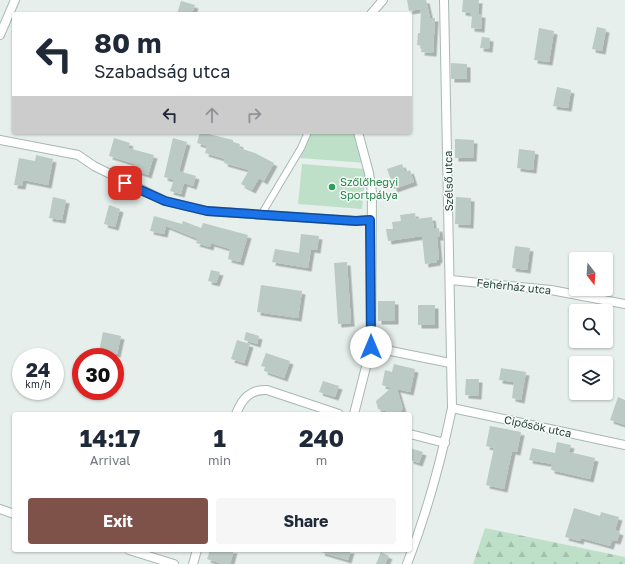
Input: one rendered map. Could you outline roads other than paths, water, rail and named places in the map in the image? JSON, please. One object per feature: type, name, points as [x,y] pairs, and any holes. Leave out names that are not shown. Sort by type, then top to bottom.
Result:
[{"type":"street","points":[[0,35],[15,0]]},
{"type":"street","points":[[373,12],[383,0]]},
{"type":"street","name":"Szélső utca","points":[[412,552],[422,527],[445,444],[452,408],[450,363],[451,280],[444,0]]},
{"type":"street","points":[[261,215],[301,148],[307,134]]},
{"type":"street","points":[[355,412],[371,347],[370,220],[372,192],[369,173],[359,134]]},
{"type":"street","points":[[0,140],[78,155],[94,166],[165,201],[207,211],[370,220]]},
{"type":"street","name":"Fehérház utca","points":[[451,280],[551,290],[625,304]]},
{"type":"street","points":[[371,347],[450,363]]},
{"type":"street","points":[[237,412],[241,402],[251,392],[258,390],[267,390],[333,412]]},
{"type":"street","name":"Cipősök utca","points":[[452,408],[625,445]]},
{"type":"street","points":[[412,435],[445,444]]},
{"type":"street","points":[[0,510],[12,513]]},
{"type":"street","points":[[135,552],[174,564]]},
{"type":"street","points":[[193,564],[196,552]]},
{"type":"street","name":"Szélső utca","points":[[407,564],[412,552]]},
{"type":"place","name":"Szőlőhegyi Sportpálya","points":[[332,187]]}]
